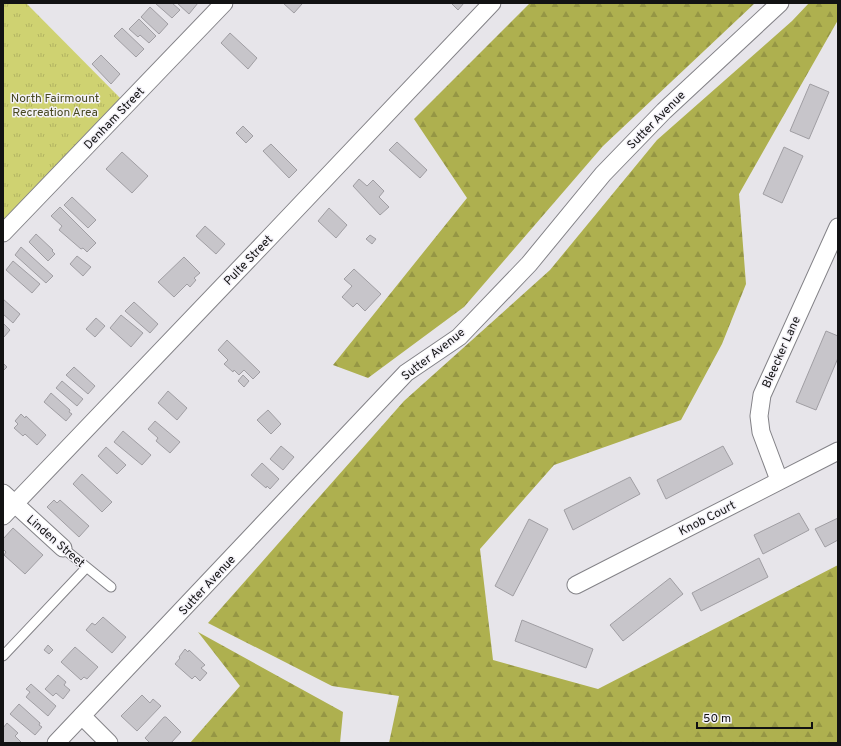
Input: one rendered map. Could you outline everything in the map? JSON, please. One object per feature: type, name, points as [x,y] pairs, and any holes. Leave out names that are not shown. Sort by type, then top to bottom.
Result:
[{"type":"street","name":"Denham Street","points":[[3,233],[224,3]]},
{"type":"street","name":"Pulte Street","points":[[7,504],[267,240],[492,3]]},
{"type":"street","name":"Sutter Avenue","points":[[56,743],[406,373],[459,337],[529,264],[602,174],[664,111],[780,3]]},
{"type":"street","name":"Bleecker Lane","points":[[779,480],[761,432],[759,416],[762,395],[838,227]]},
{"type":"street","name":"Knob Court","points":[[576,585],[838,451]]},
{"type":"street","name":"Linden Street","points":[[7,504],[63,548]]},
{"type":"street","points":[[82,716],[109,743]]},
{"type":"lane","name":"Linden Street","points":[[63,548],[111,587]]},
{"type":"lane","points":[[3,656],[86,568]]},
{"type":"green space","name":"North Fairmount Recreation Area","points":[[3,3],[26,3],[127,105],[3,233]]},
{"type":"green space","points":[[530,3],[755,3],[603,146],[464,307],[368,378],[333,365],[467,198],[414,119]]},
{"type":"green space","points":[[809,3],[838,3],[838,20],[739,194],[746,284],[722,344],[681,420],[554,465],[480,549],[493,660],[598,689],[838,565],[838,743],[389,743],[399,696],[332,686],[208,623],[404,401],[550,270],[657,140],[792,21]]},
{"type":"green space","points":[[198,632],[343,712],[340,743],[190,743],[240,686]]},
{"type":"building","points":[[155,3],[172,3],[180,10],[172,18]]},
{"type":"building","points":[[177,3],[198,3],[189,14]]},
{"type":"building","points":[[283,3],[301,3],[302,4],[294,13]]},
{"type":"building","points":[[451,3],[464,3],[458,10]]},
{"type":"building","points":[[150,7],[168,24],[159,34],[141,17]]},
{"type":"building","points":[[139,19],[156,36],[149,43],[140,35],[138,37],[129,29]]},
{"type":"building","points":[[122,28],[144,49],[136,57],[114,36]]},
{"type":"building","points":[[230,33],[257,58],[248,69],[221,43]]},
{"type":"building","points":[[101,55],[120,74],[111,84],[92,64]]},
{"type":"building","points":[[810,84],[829,92],[809,139],[790,131]]},
{"type":"building","points":[[243,126],[253,136],[246,143],[236,133]]},
{"type":"building","points":[[397,142],[427,170],[420,178],[389,150]]},
{"type":"building","points":[[271,144],[297,170],[289,178],[263,151]]},
{"type":"building","points":[[784,147],[803,156],[782,203],[763,194]]},
{"type":"building","points":[[122,152],[148,176],[132,193],[106,169]]},
{"type":"building","points":[[359,179],[367,186],[373,180],[384,191],[379,197],[389,207],[380,215],[353,186]]},
{"type":"building","points":[[72,197],[96,220],[88,228],[64,205]]},
{"type":"building","points":[[60,207],[96,243],[87,252],[83,248],[81,249],[59,230],[62,226],[51,216]]},
{"type":"building","points":[[329,208],[347,225],[336,238],[318,221]]},
{"type":"building","points":[[205,226],[225,244],[216,254],[196,236]]},
{"type":"building","points":[[36,234],[53,250],[52,251],[55,254],[48,261],[29,242]]},
{"type":"building","points":[[370,235],[376,239],[372,244],[366,239]]},
{"type":"building","points":[[21,247],[53,276],[46,283],[15,255]]},
{"type":"building","points":[[77,256],[91,267],[83,276],[70,264]]},
{"type":"building","points":[[184,257],[200,273],[194,278],[196,280],[190,287],[187,284],[174,297],[158,282]]},
{"type":"building","points":[[13,261],[40,284],[32,293],[6,270]]},
{"type":"building","points":[[354,269],[381,294],[365,311],[357,303],[353,307],[342,297],[352,286],[344,279]]},
{"type":"building","points":[[3,299],[20,314],[13,323],[3,314]]},
{"type":"building","points":[[134,302],[158,324],[150,333],[125,311]]},
{"type":"building","points":[[121,315],[143,333],[131,347],[110,328]]},
{"type":"building","points":[[96,318],[105,326],[95,337],[86,329]]},
{"type":"building","points":[[3,323],[10,330],[4,337],[3,335]]},
{"type":"building","points":[[826,331],[838,336],[838,358],[816,410],[796,402]]},
{"type":"building","points":[[227,340],[260,372],[253,379],[244,370],[239,375],[224,364],[228,360],[218,350]]},
{"type":"building","points":[[3,363],[7,367],[3,371]]},
{"type":"building","points":[[74,367],[95,386],[88,394],[66,375]]},
{"type":"building","points":[[243,375],[249,381],[244,387],[238,381]]},
{"type":"building","points":[[62,381],[83,399],[77,406],[56,388]]},
{"type":"building","points":[[168,391],[187,408],[177,420],[158,403]]},
{"type":"building","points":[[51,393],[70,410],[69,412],[72,414],[66,421],[44,402]]},
{"type":"building","points":[[268,410],[281,424],[271,434],[257,420]]},
{"type":"building","points":[[21,414],[25,418],[26,416],[46,435],[37,445],[25,434],[23,436],[14,428],[18,424],[15,421]]},
{"type":"building","points":[[155,421],[180,442],[170,453],[156,441],[158,438],[148,429]]},
{"type":"building","points":[[123,431],[151,455],[142,465],[114,442]]},
{"type":"building","points":[[281,446],[294,457],[283,470],[270,459]]},
{"type":"building","points":[[723,446],[733,464],[666,499],[657,480]]},
{"type":"building","points":[[106,447],[126,465],[117,474],[98,456]]},
{"type":"building","points":[[262,463],[279,479],[270,489],[267,486],[266,488],[251,475]]},
{"type":"building","points":[[82,474],[112,502],[102,512],[73,484]]},
{"type":"building","points":[[630,477],[640,494],[573,530],[564,510]]},
{"type":"building","points":[[54,500],[57,503],[60,500],[89,526],[79,537],[47,507]]},
{"type":"building","points":[[799,513],[809,530],[763,554],[754,535]]},
{"type":"building","points":[[838,518],[838,540],[825,547],[815,529]]},
{"type":"building","points":[[529,519],[548,529],[513,596],[495,586]]},
{"type":"building","points":[[13,528],[43,555],[25,574],[4,555],[6,552],[3,549],[3,539]]},
{"type":"building","points":[[759,558],[768,577],[701,611],[692,593]]},
{"type":"building","points":[[670,578],[683,594],[623,641],[610,625]]},
{"type":"building","points":[[103,617],[126,637],[112,653],[86,630],[92,623],[95,625]]},
{"type":"building","points":[[522,620],[593,649],[586,668],[515,641]]},
{"type":"building","points":[[48,645],[53,650],[49,654],[44,650]]},
{"type":"building","points":[[75,647],[98,667],[87,679],[84,677],[81,680],[61,662]]},
{"type":"building","points":[[185,649],[188,652],[189,650],[205,665],[201,668],[207,673],[200,681],[195,676],[192,679],[175,664]]},
{"type":"building","points":[[58,675],[66,682],[64,685],[70,690],[63,699],[56,693],[53,696],[45,689]]},
{"type":"building","points":[[31,684],[56,706],[48,716],[26,697],[30,692],[26,689]]},
{"type":"building","points":[[142,695],[150,703],[153,699],[161,706],[137,731],[121,716]]},
{"type":"building","points":[[19,704],[40,723],[39,725],[42,727],[35,735],[10,714]]},
{"type":"building","points":[[164,717],[166,717],[181,732],[171,743],[150,743],[145,738]]},
{"type":"building","points":[[7,723],[18,733],[15,736],[21,742],[20,743],[3,743],[3,728]]}]
